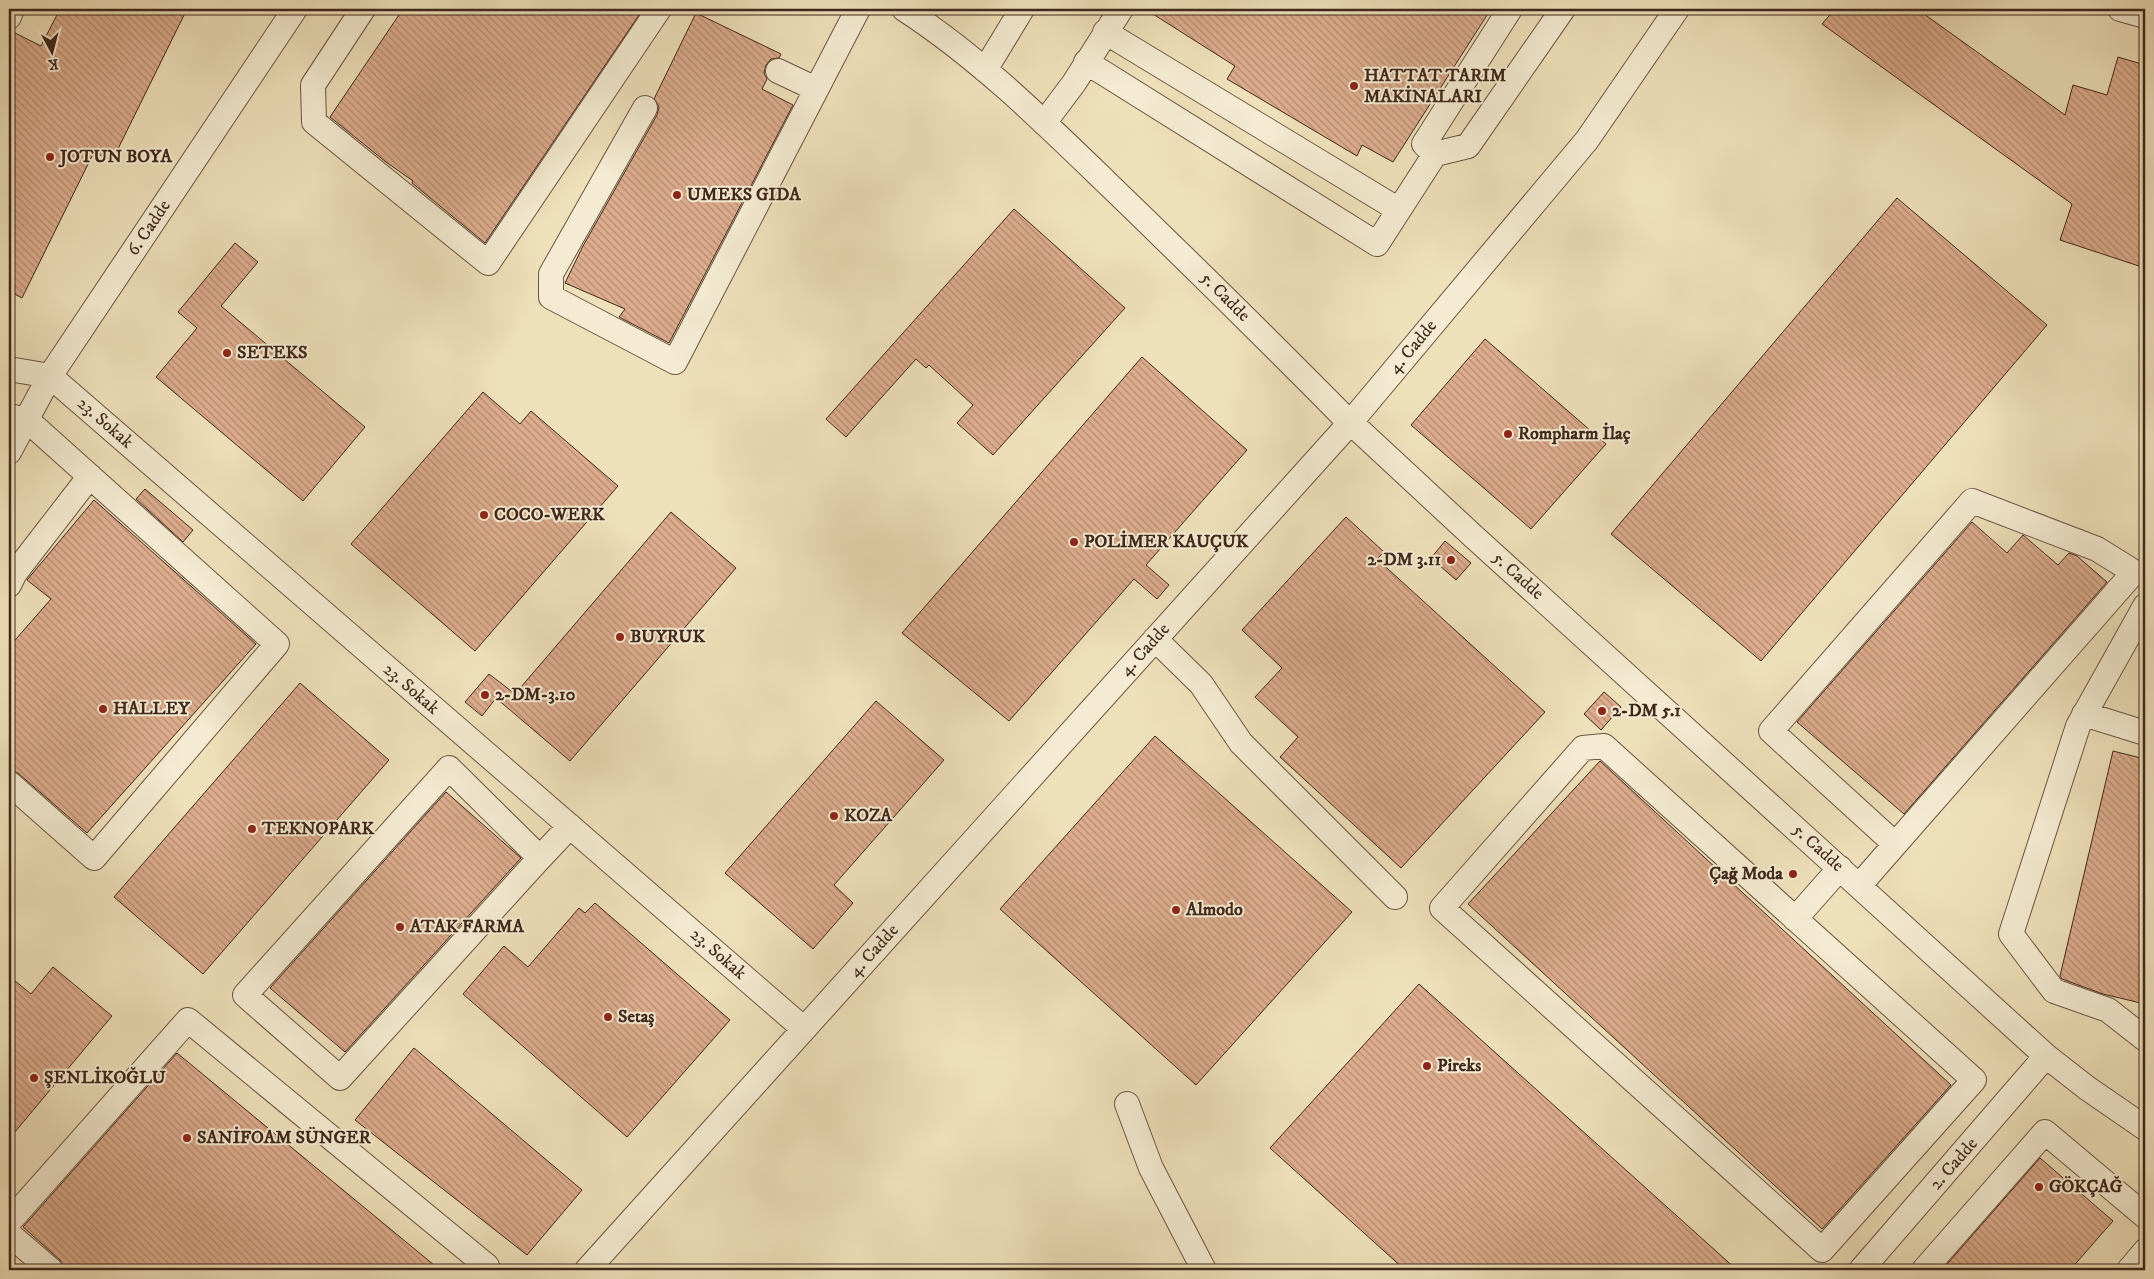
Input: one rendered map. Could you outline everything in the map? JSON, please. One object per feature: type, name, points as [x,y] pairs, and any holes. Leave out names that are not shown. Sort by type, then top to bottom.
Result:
[{"type":"street","points":[[9,16],[12,9]]},
{"type":"street","name":"6. Cadde","points":[[9,452],[18,418],[50,376],[295,9]]},
{"type":"street","points":[[363,9],[313,85],[314,122],[488,263],[659,9]]},
{"type":"street","points":[[645,108],[552,274],[551,298],[675,362],[858,9]]},
{"type":"street","name":"5. Cadde","points":[[904,9],[985,70],[1044,123],[1230,302],[1350,423],[2046,1056],[2087,1088],[2145,1128]]},
{"type":"street","points":[[1044,123],[1120,9]]},
{"type":"street","points":[[1435,154],[1424,144],[1510,9]]},
{"type":"street","points":[[1086,62],[1377,244],[1435,154],[1468,146],[1563,9]]},
{"type":"street","name":"4. Cadde","points":[[587,1270],[1350,423],[1587,140],[1676,9]]},
{"type":"street","points":[[2120,9],[2145,16]]},
{"type":"street","points":[[985,70],[1016,11]]},
{"type":"street","points":[[1105,32],[1399,210]]},
{"type":"street","points":[[778,71],[816,89]]},
{"type":"street","points":[[9,370],[50,376]]},
{"type":"street","name":"23. Sokak","points":[[50,376],[804,1029]]},
{"type":"street","points":[[9,783],[94,858],[277,644],[90,476],[18,418]]},
{"type":"street","points":[[9,584],[15,573],[90,476]]},
{"type":"street","points":[[1859,886],[2134,572],[2097,549],[1972,501],[1771,731],[1895,844]]},
{"type":"street","points":[[2145,606],[2074,735],[2011,934],[2054,991],[2108,1010],[2145,1039]]},
{"type":"street","points":[[1155,639],[1201,684],[1241,743],[1395,897]]},
{"type":"street","points":[[2084,714],[2145,733]]},
{"type":"street","points":[[1604,746],[1795,919],[1974,1080],[1822,1250],[1442,908],[1583,748],[1604,746]]},
{"type":"street","points":[[540,858],[449,768],[245,995],[340,1078],[570,826]]},
{"type":"street","points":[[1795,919],[1840,868]]},
{"type":"street","points":[[9,1222],[188,1020],[488,1266],[488,1270]]},
{"type":"street","name":"2. Cadde","points":[[1861,1270],[2046,1056]]},
{"type":"street","points":[[1127,1104],[1151,1168],[1204,1270]]},
{"type":"street","points":[[1924,1270],[2045,1132],[2145,1216]]},
{"type":"street","points":[[9,1234],[51,1270]]},
{"type":"street","points":[[2129,1270],[2145,1251]]},
{"type":"building","name":"JOTUN BOYA","points":[[60,9],[187,9],[112,161],[94,152],[22,298],[9,291],[9,30],[41,46]]},
{"type":"building","points":[[403,9],[643,9],[485,243],[412,183],[413,181],[330,117]]},
{"type":"building","name":"HATTAT TARIM MAKİNALARI","points":[[1145,9],[1491,9],[1393,162],[1362,145],[1357,156],[1227,79],[1235,66]]},
{"type":"building","points":[[1835,9],[1917,9],[2065,115],[2073,85],[2107,95],[2118,57],[2145,65],[2145,268],[2060,240],[2072,204],[1822,24]]},
{"type":"building","name":"UMEKS GIDA","points":[[696,13],[781,54],[779,58],[771,59],[766,65],[764,73],[767,79],[762,89],[793,105],[669,343],[619,317],[625,309],[565,283],[583,246],[657,115],[659,107],[654,99]]},
{"type":"building","points":[[1897,198],[2047,325],[1761,661],[1611,534]]},
{"type":"building","points":[[1014,209],[1125,308],[993,455],[957,423],[973,405],[929,365],[926,368],[916,359],[846,437],[826,419]]},
{"type":"building","name":"SETEKS","points":[[235,243],[258,262],[221,306],[365,427],[303,501],[156,377],[197,328],[178,312]]},
{"type":"building","name":"Rompharm İlaç","points":[[1485,339],[1606,444],[1531,529],[1411,425]]},
{"type":"building","name":"POLİMER KAUÇUK","points":[[1142,357],[1247,450],[1146,565],[1169,585],[1157,599],[1134,579],[1009,721],[902,633]]},
{"type":"building","name":"COCO-WERK","points":[[483,392],[520,424],[531,411],[618,486],[475,651],[351,544]]},
{"type":"building","points":[[145,489],[193,530],[183,542],[136,499]]},
{"type":"building","name":"HALLEY","points":[[94,500],[256,644],[87,833],[18,773],[9,770],[9,647],[51,599],[27,580]]},
{"type":"building","name":"BUYRUK","points":[[671,512],[736,568],[570,761],[496,698],[482,716],[465,702],[489,674],[515,694]]},
{"type":"building","points":[[1346,517],[1384,552],[1377,559],[1545,712],[1401,868],[1280,757],[1298,737],[1255,697],[1282,668],[1242,630]]},
{"type":"building","points":[[1972,522],[2007,553],[2023,535],[2058,565],[2069,553],[2077,556],[2107,582],[1904,814],[1797,722]]},
{"type":"building","name":"2-DM 3.11","points":[[1445,541],[1471,563],[1456,580],[1431,558]]},
{"type":"building","name":"TEKNOPARK","points":[[300,683],[389,760],[203,974],[114,897]]},
{"type":"building","name":"2-DM 5.1","points":[[1604,692],[1621,707],[1601,730],[1584,714]]},
{"type":"building","name":"KOZA","points":[[876,701],[944,760],[834,885],[853,903],[813,949],[725,873]]},
{"type":"building","name":"Almodo","points":[[1155,736],[1352,912],[1196,1085],[1000,909]]},
{"type":"building","points":[[2113,751],[2145,759],[2145,1004],[2103,994],[2062,979],[2060,976]]},
{"type":"building","points":[[1600,761],[1951,1085],[1822,1229],[1468,904]]},
{"type":"building","name":"ATAK FARMA","points":[[446,792],[521,858],[345,1052],[270,988]]},
{"type":"building","name":"Setaş","points":[[595,903],[730,1020],[627,1137],[463,994],[504,946],[528,967],[579,908],[585,913]]},
{"type":"building","name":"ŞENLİKOĞLU","points":[[53,967],[112,1016],[9,1139],[9,976],[31,994]]},
{"type":"building","name":"Pireks","points":[[1419,984],[1737,1270],[1405,1270],[1270,1148]]},
{"type":"building","points":[[414,1048],[582,1190],[527,1255],[355,1120]]},
{"type":"building","name":"SANİFOAM SÜNGER","points":[[177,1053],[440,1270],[64,1269],[60,1260],[23,1227]]},
{"type":"building","name":"GÖKÇAĞ","points":[[2040,1158],[2113,1221],[2070,1270],[1942,1270]]},
{"type":"place","name":"HATTAT TARIM MAKİNALARI","points":[[1354,86]]},
{"type":"place","name":"JOTUN BOYA","points":[[50,157]]},
{"type":"place","name":"UMEKS GIDA","points":[[677,195]]},
{"type":"place","name":"SETEKS","points":[[227,353]]},
{"type":"place","name":"Rompharm İlaç","points":[[1508,434]]},
{"type":"place","name":"COCO-WERK","points":[[484,515]]},
{"type":"place","name":"POLİMER KAUÇUK","points":[[1074,542]]},
{"type":"place","name":"2-DM 3.11","points":[[1451,560]]},
{"type":"place","name":"BUYRUK","points":[[620,637]]},
{"type":"place","name":"2-DM-3.10","points":[[485,695]]},
{"type":"place","name":"HALLEY","points":[[103,709]]},
{"type":"place","name":"2-DM 5.1","points":[[1602,711]]},
{"type":"place","name":"KOZA","points":[[834,816]]},
{"type":"place","name":"TEKNOPARK","points":[[252,829]]},
{"type":"place","name":"Çağ Moda","points":[[1793,874]]},
{"type":"place","name":"Almodo","points":[[1176,910]]},
{"type":"place","name":"ATAK FARMA","points":[[400,927]]},
{"type":"place","name":"Setaş","points":[[608,1017]]},
{"type":"place","name":"Pireks","points":[[1427,1066]]},
{"type":"place","name":"ŞENLİKOĞLU","points":[[34,1078]]},
{"type":"place","name":"SANİFOAM SÜNGER","points":[[187,1138]]},
{"type":"place","name":"GÖKÇAĞ","points":[[2039,1187]]}]
